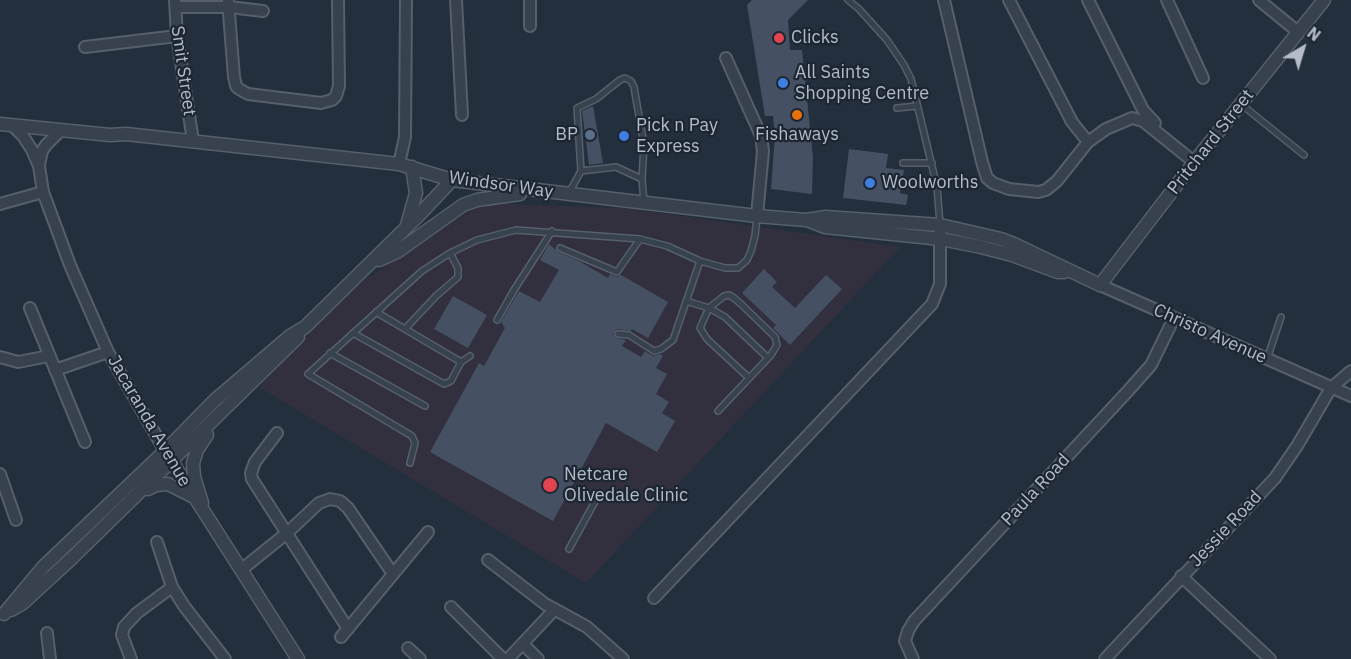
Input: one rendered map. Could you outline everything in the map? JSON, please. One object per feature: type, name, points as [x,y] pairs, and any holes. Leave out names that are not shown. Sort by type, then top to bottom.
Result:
[{"type":"street","points":[[228,4],[234,77],[239,90],[248,94],[321,103],[332,100],[339,86],[338,0]]},
{"type":"street","points":[[399,164],[405,137],[406,0]]},
{"type":"street","points":[[456,0],[462,116]]},
{"type":"street","points":[[530,0],[530,26]]},
{"type":"street","points":[[944,0],[982,162],[987,178],[993,183],[1009,189],[1038,192],[1046,190],[1058,182],[1088,142],[1106,129],[1132,118],[1149,122]]},
{"type":"street","points":[[1009,0],[1072,122],[1088,142]]},
{"type":"street","points":[[1088,0],[1149,122],[1197,159]]},
{"type":"street","points":[[1167,0],[1203,78]]},
{"type":"street","points":[[1259,0],[1298,32]]},
{"type":"street","name":"Pritchard Street","points":[[1100,285],[1324,0]]},
{"type":"street","points":[[176,3],[228,4],[263,11]]},
{"type":"street","name":"Smit Street","points":[[176,3],[177,36],[193,141]]},
{"type":"street","points":[[85,47],[177,36]]},
{"type":"street","points":[[726,58],[761,136],[764,151],[757,216]]},
{"type":"street","points":[[1132,118],[1137,97]]},
{"type":"street","name":"Windsor Way","points":[[0,117],[110,129],[126,134]]},
{"type":"street","name":"Windsor Way","points":[[0,124],[110,135],[126,134],[399,164],[452,180],[757,216],[806,220],[826,217],[940,225],[1001,239],[1060,264],[1068,272]]},
{"type":"street","name":"Jacaranda Avenue","points":[[13,126],[27,142],[39,166],[43,192],[70,265],[108,352],[193,497],[294,657]]},
{"type":"street","points":[[39,166],[40,157],[46,145],[60,131]]},
{"type":"street","points":[[406,229],[416,193],[412,167]]},
{"type":"street","points":[[2,615],[43,567],[165,451],[231,384],[290,336],[305,327],[406,229],[452,180]]},
{"type":"street","points":[[0,204],[43,192]]},
{"type":"street","points":[[371,263],[397,252],[462,205],[477,200],[542,192]]},
{"type":"street","name":"Windsor Way","points":[[806,220],[825,227],[848,231],[941,239],[998,251],[1058,272],[1068,272]]},
{"type":"street","points":[[654,598],[932,304],[940,284],[940,225]]},
{"type":"street","name":"Christo Avenue","points":[[1068,272],[1351,396]]},
{"type":"street","points":[[30,308],[85,442]]},
{"type":"street","name":"Paula Road","points":[[913,659],[905,641],[914,621],[1128,392],[1158,353],[1174,318]]},
{"type":"street","points":[[2,615],[23,603],[72,558],[296,342],[305,327]]},
{"type":"street","points":[[55,370],[108,352]]},
{"type":"street","points":[[0,357],[18,362],[49,356]]},
{"type":"street","name":"Jessie Road","points":[[1105,659],[1275,478],[1293,453],[1331,388],[1351,370]]},
{"type":"street","points":[[206,517],[194,477],[193,463],[201,444],[225,410]]},
{"type":"street","points":[[277,433],[255,462],[251,473],[255,484],[287,533],[345,633],[428,532]]},
{"type":"street","points":[[0,474],[16,520]]},
{"type":"street","points":[[129,503],[150,488],[163,483],[175,486],[193,497]]},
{"type":"street","points":[[240,570],[287,533],[319,503],[330,499],[340,501],[348,508],[393,574]]},
{"type":"street","points":[[157,542],[172,587],[225,659]]},
{"type":"street","points":[[488,560],[555,609],[587,627],[623,659]]},
{"type":"street","points":[[1181,576],[1270,659]]},
{"type":"street","points":[[131,659],[122,635],[124,627],[137,613],[172,587]]},
{"type":"street","points":[[451,607],[503,659]]},
{"type":"street","points":[[508,659],[555,609]]},
{"type":"street","points":[[46,633],[50,659]]},
{"type":"street","points":[[523,644],[538,659]]},
{"type":"street","points":[[408,648],[420,659]]},
{"type":"lane","points":[[848,0],[860,9],[887,40],[911,79],[932,163],[939,199],[940,225]]},
{"type":"lane","points":[[569,195],[581,171],[577,108],[596,99],[625,78],[633,83],[644,145],[642,179],[644,203]]},
{"type":"lane","points":[[1240,104],[1304,155]]},
{"type":"lane","points":[[897,108],[917,106]]},
{"type":"lane","points":[[903,163],[932,163]]},
{"type":"lane","points":[[581,171],[616,167],[642,179]]},
{"type":"lane","points":[[410,463],[415,443],[412,436],[308,374],[422,271],[450,253],[496,234],[516,230],[640,239],[667,246],[700,261],[732,269],[743,264],[754,244],[757,216]]},
{"type":"lane","points":[[497,321],[552,231]]},
{"type":"lane","points":[[560,248],[617,272],[640,239]]},
{"type":"lane","points":[[405,329],[435,296],[458,278],[458,268],[450,253]]},
{"type":"lane","points":[[618,334],[629,335],[654,351],[673,340],[700,261]]},
{"type":"lane","points":[[718,411],[776,350],[777,345],[775,337],[734,298],[724,296],[709,308],[700,328],[702,334],[749,378]]},
{"type":"lane","points":[[686,301],[709,308],[725,317],[768,358]]},
{"type":"lane","points":[[376,312],[461,362]]},
{"type":"lane","points":[[1267,359],[1281,316]]},
{"type":"lane","points":[[352,333],[444,384],[451,381],[461,362],[470,356]]},
{"type":"lane","points":[[330,353],[424,406]]},
{"type":"lane","points":[[569,549],[598,496]]},
{"type":"shaded area","name":"Netcare Olivedale Clinic","points":[[505,204],[625,208],[900,247],[586,583],[259,387],[322,320],[361,283],[449,223],[479,206]]},
{"type":"building","name":"All Saints Shopping Centre","points":[[752,0],[808,0],[788,20],[790,50],[802,50],[813,158],[812,194],[771,189],[775,135],[773,116],[765,116],[747,5]]},
{"type":"building","points":[[593,106],[603,163],[589,165],[582,111]]},
{"type":"building","points":[[849,149],[888,154],[886,168],[904,170],[900,193],[908,195],[906,205],[843,198]]},
{"type":"building","points":[[549,244],[558,252],[608,278],[610,274],[617,277],[621,275],[668,302],[648,338],[632,329],[631,331],[617,329],[613,334],[616,338],[626,340],[622,346],[641,357],[645,351],[653,356],[660,354],[663,356],[656,368],[667,374],[656,394],[669,402],[662,413],[675,421],[657,452],[606,423],[553,521],[430,452],[479,363],[484,366],[505,328],[501,322],[519,291],[540,302],[559,270],[540,260]]},
{"type":"building","points":[[764,269],[777,282],[772,287],[795,308],[826,275],[842,289],[790,345],[773,328],[776,325],[742,293]]},
{"type":"building","points":[[453,296],[487,315],[468,348],[434,329]]},
{"type":"place","name":"Clicks","points":[[779,38]]},
{"type":"place","name":"All Saints Shopping Centre","points":[[783,83]]},
{"type":"place","name":"Fishaways","points":[[797,115]]},
{"type":"place","name":"BP","points":[[590,135]]},
{"type":"place","name":"Pick n Pay Express","points":[[624,136]]},
{"type":"place","name":"Woolworths","points":[[870,183]]},
{"type":"place","name":"Netcare Olivedale Clinic","points":[[550,485]]}]
